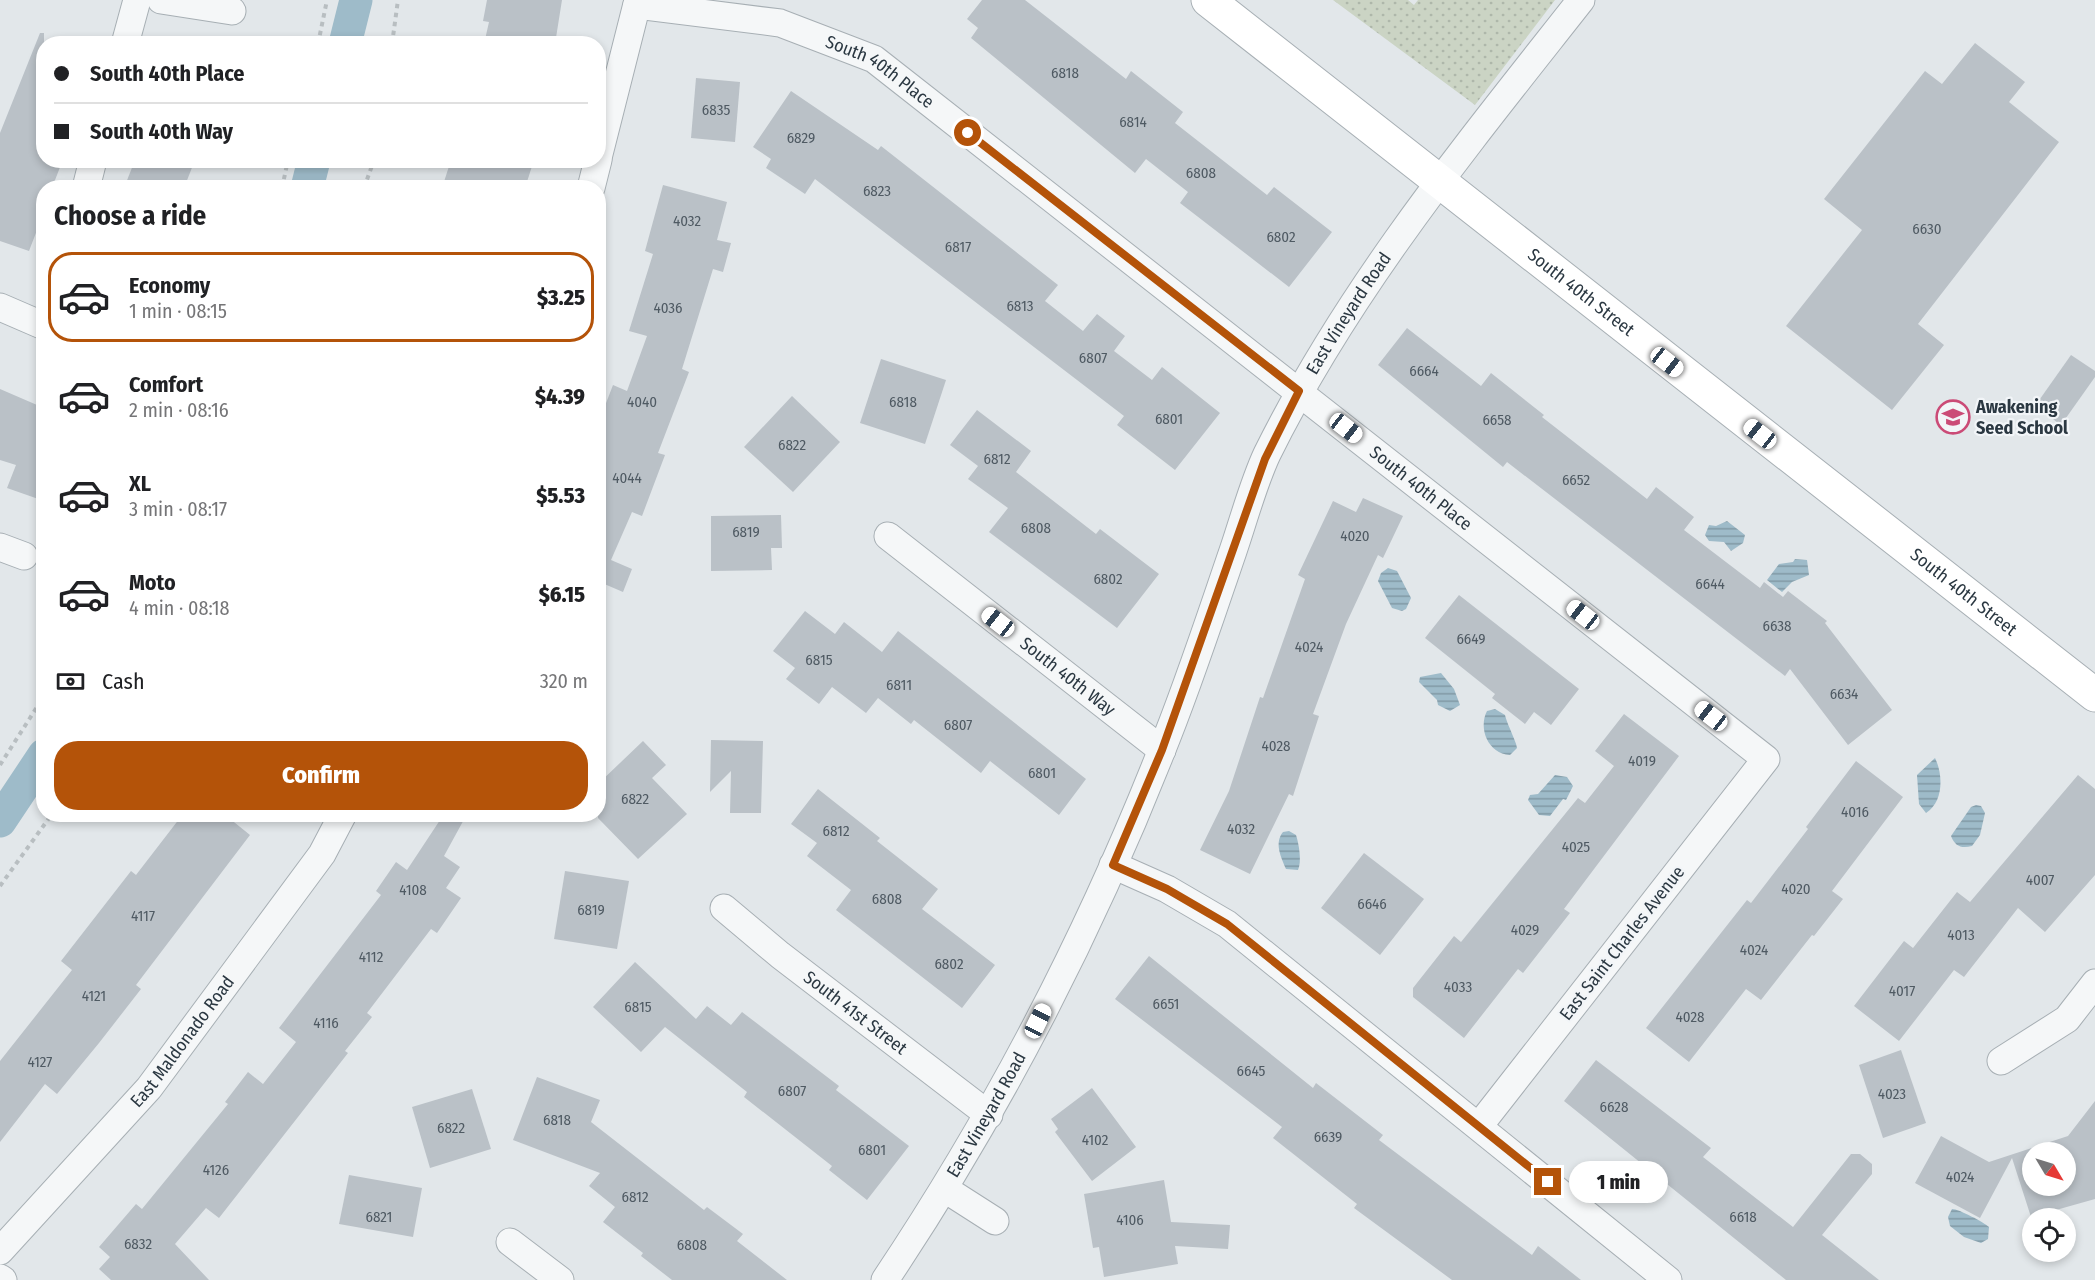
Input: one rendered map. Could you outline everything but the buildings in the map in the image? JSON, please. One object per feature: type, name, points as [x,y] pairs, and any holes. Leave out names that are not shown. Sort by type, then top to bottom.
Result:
[{"type":"main road","name":"South 40th Street","points":[[1208,0],[2095,694]]},
{"type":"street","points":[[127,36],[137,0]]},
{"type":"street","points":[[161,0],[232,11]]},
{"type":"street","name":"East Vineyard Road","points":[[885,1280],[945,1189],[989,1115],[1075,948],[1162,750],[1265,459],[1299,391],[1329,338],[1440,182],[1581,0]]},
{"type":"street","points":[[606,127],[637,2]]},
{"type":"street","name":"South 40th Place","points":[[637,2],[780,23],[874,59],[1766,759]]},
{"type":"street","points":[[0,308],[36,320]]},
{"type":"street","name":"South 40th Way","points":[[888,536],[1162,750]]},
{"type":"street","name":"East Saint Charles Avenue","points":[[1479,1126],[1766,759]]},
{"type":"street","name":"East Maldonado Road","points":[[0,1251],[149,1088],[322,854],[339,822]]},
{"type":"street","points":[[1113,865],[1167,889],[1227,924],[1668,1280]]},
{"type":"street","name":"South 41st Street","points":[[724,908],[780,955],[989,1115]]},
{"type":"street","points":[[2001,1061],[2067,1019],[2095,983]]},
{"type":"street","name":"East Vineyard Road","points":[[945,1189],[995,1221]]},
{"type":"street","points":[[510,1242],[560,1280]]},
{"type":"path","points":[[320,36],[327,0]]},
{"type":"path","points":[[393,36],[398,0]]},
{"type":"path","points":[[0,765],[36,709]]},
{"type":"path","points":[[0,886],[46,822]]},
{"type":"green space","points":[[1333,0],[1408,0],[1414,5],[1418,0],[1555,0],[1475,105]]},
{"type":"water","points":[[1727,521],[1745,535],[1743,543],[1731,551],[1724,542],[1709,541],[1705,535],[1709,525],[1716,526]]},
{"type":"water","points":[[1795,559],[1807,560],[1809,575],[1792,582],[1782,592],[1767,580],[1779,564],[1793,562]]},
{"type":"water","points":[[1388,568],[1397,571],[1411,598],[1406,609],[1402,611],[1392,608],[1378,581],[1381,573]]},
{"type":"water","points":[[1441,673],[1454,689],[1460,705],[1450,711],[1438,705],[1437,700],[1419,682],[1420,677]]},
{"type":"water","points":[[1495,709],[1505,715],[1517,746],[1510,755],[1496,750],[1487,739],[1485,718],[1487,711]]},
{"type":"water","points":[[1935,758],[1940,772],[1939,795],[1932,808],[1926,813],[1919,804],[1917,775]]},
{"type":"water","points":[[1555,775],[1567,777],[1573,786],[1566,800],[1563,799],[1550,816],[1539,815],[1528,800],[1530,795],[1538,794]]},
{"type":"water","points":[[1981,806],[1985,813],[1980,835],[1972,846],[1959,846],[1951,836],[1971,807]]},
{"type":"water","points":[[1289,831],[1296,835],[1298,843],[1300,858],[1298,870],[1286,869],[1279,850],[1280,836],[1283,832]]},
{"type":"water","points":[[1952,1209],[1971,1216],[1989,1227],[1988,1239],[1981,1243],[1964,1237],[1950,1226],[1948,1217]]},
{"type":"waterway","points":[[347,36],[356,0]]},
{"type":"waterway","points":[[309,180],[312,168]]},
{"type":"waterway","points":[[0,821],[36,767]]},
{"type":"place","name":"Awakening Seed School","points":[[1953,417]]},
{"type":"route","points":[[968,133],[1299,391],[1265,459],[1162,750],[1113,865],[1167,889],[1227,924],[1548,1182]]}]
